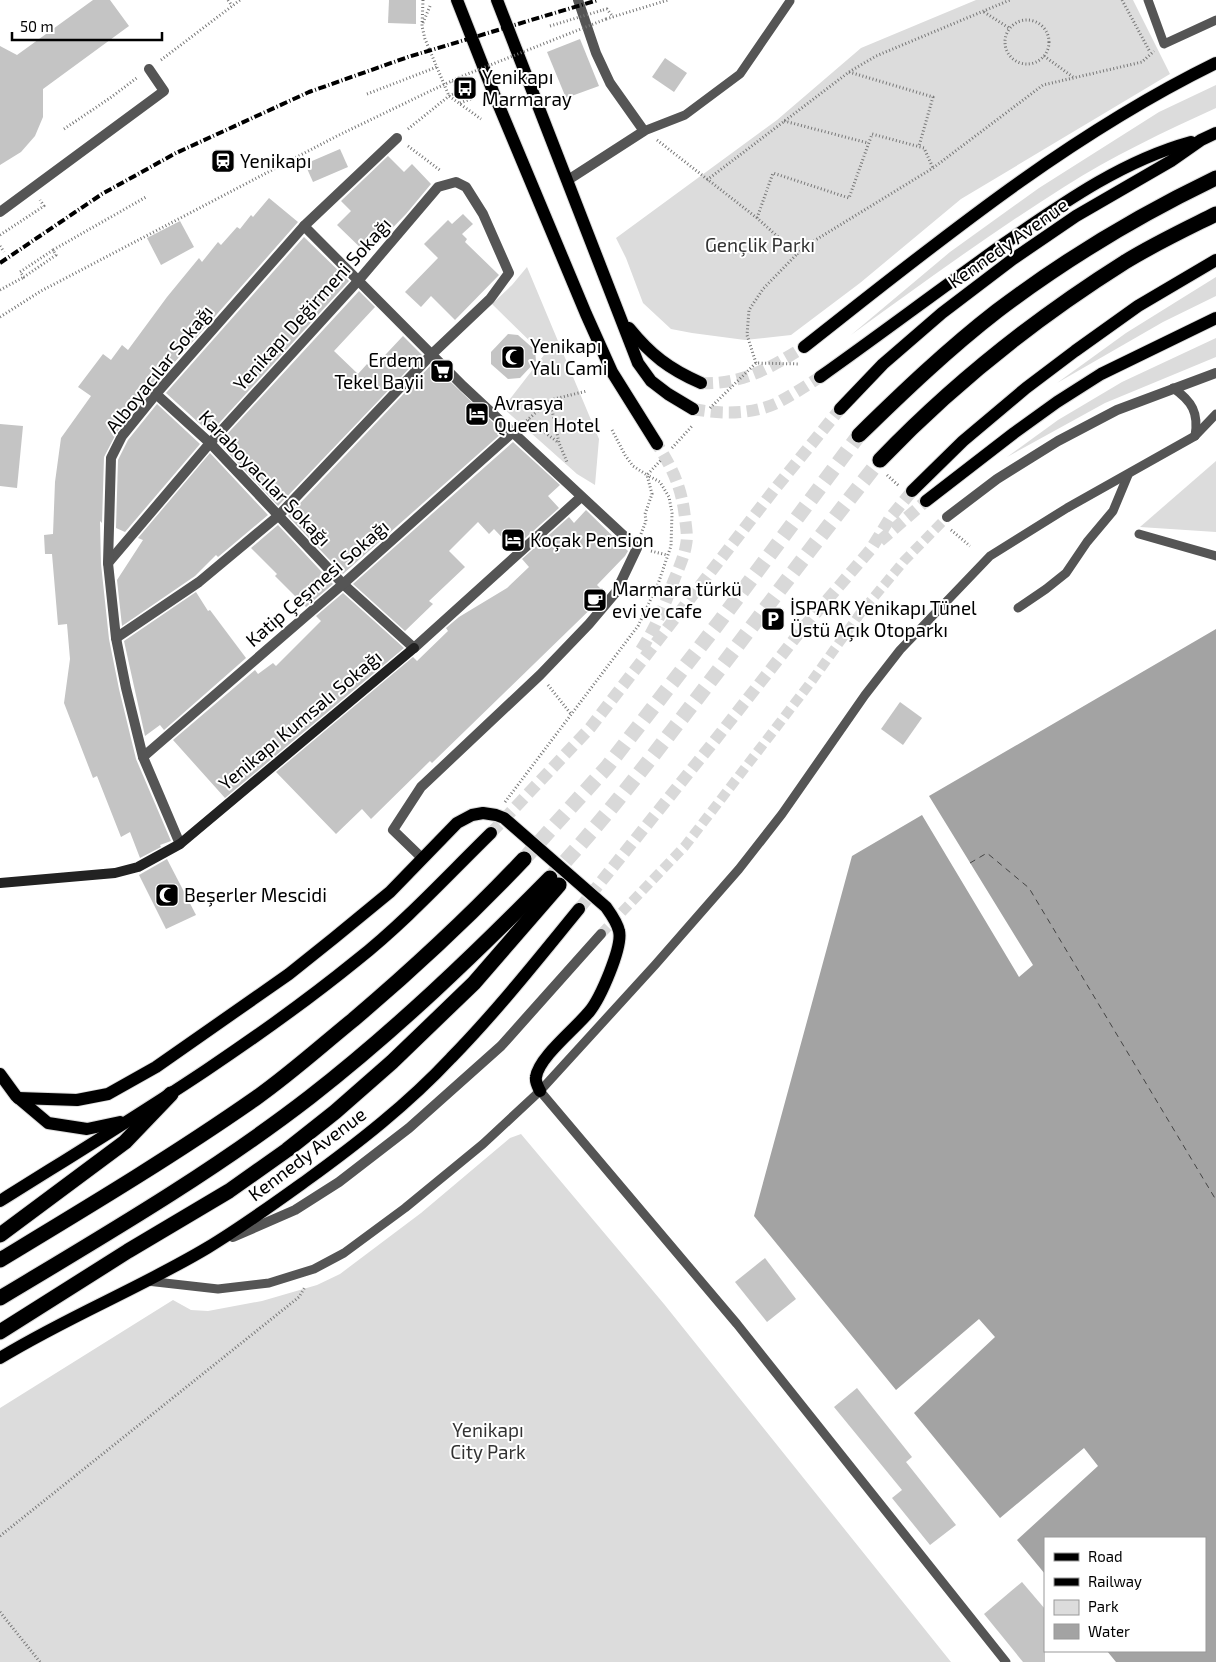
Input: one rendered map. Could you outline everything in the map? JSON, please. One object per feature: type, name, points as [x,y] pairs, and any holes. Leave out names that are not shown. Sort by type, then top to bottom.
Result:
[{"type":"highway","points":[[859,435],[945,354],[997,311],[1063,264],[1130,224],[1216,178]]},
{"type":"highway","points":[[881,464],[909,429],[966,377],[1056,308],[1126,261],[1216,214]]},
{"type":"highway","points":[[0,1260],[144,1173],[258,1096],[315,1052],[422,961],[524,859]]},
{"type":"highway","points":[[0,1298],[208,1170],[309,1097],[412,1012],[555,881],[467,990],[392,1062],[335,1112],[287,1150],[229,1191],[128,1251],[0,1332]]},
{"type":"highway","points":[[0,1235],[125,1142],[171,1094]]},
{"type":"main road","points":[[457,0],[494,94],[612,372],[657,444]]},
{"type":"main road","points":[[497,0],[638,362],[651,381],[673,398],[693,409]]},
{"type":"main road","points":[[804,347],[969,218],[1050,160],[1122,114],[1183,79],[1216,63]]},
{"type":"main road","name":"Kennedy Avenue","points":[[840,409],[883,364],[942,313],[1013,259],[1076,216],[1171,161],[1201,140],[1216,133]]},
{"type":"main road","points":[[820,377],[1051,211],[1138,161],[1170,148],[1201,140]]},
{"type":"main road","points":[[907,489],[1026,388],[1075,351],[1138,306],[1216,260]]},
{"type":"main road","points":[[622,318],[640,342],[661,361],[679,374],[701,383]]},
{"type":"main road","points":[[926,501],[1021,428],[1101,374],[1216,318]]},
{"type":"main road","points":[[18,1098],[77,1100],[108,1094],[156,1067],[297,968],[390,892],[457,823],[472,815],[483,812],[504,818],[606,907],[614,918],[620,932],[616,956],[590,1011],[546,1057],[536,1075],[535,1081],[540,1092]]},
{"type":"main road","points":[[0,1201],[171,1094],[280,1018],[357,960],[399,923],[491,833]]},
{"type":"main road","name":"Kennedy Avenue","points":[[0,1358],[68,1319],[207,1248],[246,1223],[336,1159],[419,1090],[451,1059],[525,976],[579,909]]},
{"type":"main road","points":[[0,1074],[18,1098],[48,1123],[87,1129],[129,1120]]},
{"type":"street","points":[[568,180],[644,131],[610,83],[596,53],[578,0]]},
{"type":"street","points":[[0,212],[164,91],[149,69]]},
{"type":"street","name":"Alboyacılar Sokağı","points":[[180,844],[142,757],[116,638],[108,563],[111,458],[122,436],[156,394],[304,226],[397,138]]},
{"type":"street","points":[[116,638],[199,582],[278,516],[432,354],[490,299],[508,273],[483,214],[466,187],[456,182]]},
{"type":"street","name":"Yenikapı Değirmeni Sokağı","points":[[108,563],[210,443],[358,281],[438,187],[456,182]]},
{"type":"street","points":[[304,226],[512,433],[637,548],[616,592],[589,624],[540,675],[421,787],[392,830],[422,858]]},
{"type":"street","points":[[946,521],[998,478],[1058,441],[1117,410],[1216,373]]},
{"type":"street","name":"Karaboyacılar Sokağı","points":[[156,394],[210,443],[343,584],[414,648]]},
{"type":"street","name":"Katip Çeşmesi Sokağı","points":[[142,757],[343,584],[512,433]]},
{"type":"street","name":"Yenikapı Kumsalı Sokağı","points":[[0,883],[115,873],[138,867],[180,844],[414,648],[581,497]]},
{"type":"street","points":[[207,1248],[295,1210],[339,1182],[409,1128],[501,1046],[601,934]]},
{"type":"lane","points":[[1148,0],[1164,44],[1216,20]]},
{"type":"lane","points":[[644,131],[685,115],[740,74],[790,1]]},
{"type":"lane","points":[[1173,388],[1187,400],[1194,412],[1198,422],[1195,436]]},
{"type":"lane","points":[[145,1281],[218,1289],[269,1283],[314,1269],[344,1253],[405,1208],[483,1144],[540,1092],[655,965],[739,869],[782,814],[900,650],[990,556],[1067,508],[1195,436],[1216,414]]},
{"type":"lane","points":[[1018,608],[1066,572],[1087,542],[1113,511],[1128,474]]},
{"type":"lane","points":[[1139,534],[1216,556]]},
{"type":"lane","points":[[540,1092],[737,1324],[1006,1662]]},
{"type":"path","points":[[228,0],[232,6]]},
{"type":"path","points":[[64,129],[110,98],[240,0]]},
{"type":"path","points":[[423,0],[422,26],[425,39],[449,96],[481,119]]},
{"type":"path","points":[[0,317],[50,286],[337,136],[452,80],[606,19],[668,0]]},
{"type":"path","points":[[707,180],[849,72],[876,56],[1010,0]]},
{"type":"path","points":[[1122,0],[1150,52]]},
{"type":"path","points":[[422,26],[430,6]]},
{"type":"path","points":[[550,26],[607,9],[613,17]]},
{"type":"path","points":[[984,12],[1009,28]]},
{"type":"path","points":[[1022,19],[1030,19],[1044,27],[1048,33],[1049,41],[1048,49],[1044,56],[1032,64],[1018,63],[1012,59],[1005,48],[1004,41],[1005,34],[1009,28],[1015,22],[1022,19]]},
{"type":"path","points":[[756,363],[747,335],[749,310],[763,289],[809,244],[934,168],[1043,85],[1142,62],[1150,52],[1164,44]]},
{"type":"path","points":[[1044,56],[1073,77]]},
{"type":"path","points":[[367,94],[437,67]]},
{"type":"path","points":[[849,72],[933,97],[919,146]]},
{"type":"path","points":[[452,80],[458,92],[449,96],[397,138],[456,182]]},
{"type":"path","points":[[459,103],[473,98]]},
{"type":"path","points":[[784,120],[868,144]]},
{"type":"path","points":[[644,131],[757,218],[797,254]]},
{"type":"path","points":[[757,218],[773,173],[849,198],[872,134],[924,148],[934,168]]},
{"type":"path","points":[[0,290],[24,276],[20,272],[53,250],[146,197]]},
{"type":"path","points":[[0,246],[4,252]]},
{"type":"path","points":[[708,409],[756,363],[805,364]]},
{"type":"path","points":[[512,433],[550,400],[586,391]]},
{"type":"path","points":[[550,400],[560,443],[570,470]]},
{"type":"path","points":[[528,420],[546,435],[560,443]]},
{"type":"path","points":[[672,449],[696,422]]},
{"type":"path","points":[[496,815],[638,626],[658,584],[670,546],[672,513],[669,497],[660,482],[633,466],[625,456],[612,430]]},
{"type":"path","points":[[647,475],[665,455]]},
{"type":"path","points":[[881,464],[907,489]]},
{"type":"path","points":[[637,548],[652,494],[647,475]]},
{"type":"path","points":[[946,521],[970,546]]},
{"type":"path","points":[[540,675],[571,714]]},
{"type":"path","points":[[0,1536],[299,1298],[314,1269]]},
{"type":"path","points":[[0,1612],[40,1662]]},
{"type":"green space","name":"Gençlik Parkı","points":[[976,0],[1133,0],[1170,74],[961,199],[860,283],[791,335],[745,340],[671,329],[643,303],[626,258],[616,238],[777,120],[861,48]]},
{"type":"green space","points":[[1216,85],[1216,108],[1138,145],[1082,176],[983,241],[851,335],[950,252],[1039,188],[1159,112]]},
{"type":"green space","points":[[527,267],[599,439],[595,485],[577,474],[503,408],[544,355],[492,304]]},
{"type":"green space","points":[[1216,277],[1216,296],[1163,322],[1057,383],[1126,333]]},
{"type":"green space","points":[[1216,338],[1216,357],[1105,403],[1007,457],[1058,420],[1122,382]]},
{"type":"green space","points":[[1216,461],[1216,532],[1140,527]]},
{"type":"green space","name":"Yenikapı City Park","points":[[521,1134],[664,1304],[951,1662],[0,1662],[0,1408],[173,1300],[191,1310],[208,1311],[262,1301],[317,1285],[340,1274],[421,1213],[510,1138]]},
{"type":"water","points":[[1216,629],[1216,1662],[1116,1662],[1108,1652],[1206,1652],[1206,1537],[1044,1537],[1044,1573],[1017,1540],[1098,1466],[1084,1448],[1000,1518],[914,1413],[995,1337],[979,1319],[896,1390],[754,1216],[852,856],[922,815],[1019,977],[1033,965],[929,796]]},
{"type":"building","points":[[93,0],[110,0],[129,26],[43,89],[43,117],[35,136],[21,152],[0,165],[0,46],[17,55]]},
{"type":"building","points":[[389,0],[416,0],[416,24],[388,23]]},
{"type":"building","points":[[580,39],[599,86],[566,98],[547,52]]},
{"type":"building","points":[[665,58],[687,73],[674,92],[652,77]]},
{"type":"building","points":[[340,149],[348,167],[313,182],[305,164]]},
{"type":"building","points":[[388,156],[404,172],[412,164],[431,184],[406,214],[367,254],[337,225],[351,211],[341,201]]},
{"type":"building","points":[[269,198],[298,222],[151,389],[117,432],[104,457],[102,523],[100,521],[101,564],[109,639],[136,759],[171,841],[160,845],[161,847],[140,858],[130,832],[121,837],[97,776],[93,778],[64,703],[70,659],[67,624],[58,625],[52,554],[45,554],[44,535],[53,534],[55,482],[61,438],[91,396],[78,387],[103,354],[111,360],[122,345],[128,350],[167,297],[199,258],[202,262],[218,242],[221,245],[237,227],[240,229],[251,215],[253,217]]},
{"type":"building","points":[[463,214],[473,224],[462,234],[467,239],[465,242],[499,275],[455,320],[431,296],[421,307],[405,292],[438,258],[424,244],[448,220],[452,224]]},
{"type":"building","points":[[180,221],[194,247],[161,265],[147,238]]},
{"type":"building","points":[[304,237],[349,281],[210,433],[166,393]]},
{"type":"building","points":[[359,291],[375,307],[334,351],[358,374],[367,364],[372,369],[403,336],[422,355],[278,506],[219,443]]},
{"type":"building","name":"Yenikapı Yalı Cami","points":[[508,334],[518,335],[535,350],[536,361],[520,378],[508,379],[491,364],[491,352]]},
{"type":"building","points":[[432,364],[503,432],[343,574],[288,516]]},
{"type":"building","points":[[157,404],[200,444],[125,532],[116,528],[118,460],[128,440]]},
{"type":"building","points":[[0,424],[23,426],[17,488],[0,486]]},
{"type":"building","points":[[513,442],[560,485],[548,496],[559,508],[513,549],[494,529],[489,534],[478,522],[449,551],[465,567],[429,601],[433,604],[405,631],[353,584]]},
{"type":"building","points":[[210,453],[268,515],[218,557],[216,555],[195,576],[122,626],[117,580],[143,540],[138,538]]},
{"type":"building","points":[[586,510],[628,551],[597,585],[606,594],[432,763],[430,761],[371,819],[362,809],[336,834],[276,772],[413,657],[417,661],[448,631],[446,628],[459,617],[507,588],[529,567],[522,559],[569,517],[574,523]]},
{"type":"building","points":[[278,525],[333,584],[306,607],[275,576],[277,574],[251,548]]},
{"type":"building","points":[[196,592],[208,611],[210,610],[246,658],[164,730],[160,725],[145,736],[124,641]]},
{"type":"building","points":[[343,593],[404,648],[225,798],[173,740],[255,670],[258,674],[273,663],[276,666],[321,621],[316,616]]},
{"type":"building","points":[[900,702],[922,718],[903,745],[881,729]]},
{"type":"building","name":"Beşerler Mescidi","points":[[167,859],[196,915],[166,929],[139,875]]},
{"type":"building","points":[[765,1258],[796,1299],[767,1322],[735,1282]]},
{"type":"building","points":[[857,1388],[912,1457],[906,1462],[956,1525],[930,1545],[892,1498],[902,1490],[834,1407]]},
{"type":"building","points":[[1022,1582],[1044,1608],[1045,1662],[1023,1662],[984,1614]]},
{"type":"ferry route","points":[[970,863],[987,853],[1029,888],[1216,1200]]},
{"type":"tunnel","points":[[701,383],[729,381],[755,374],[804,347]]},
{"type":"tunnel","points":[[693,409],[714,412],[757,410],[777,403],[820,377]]},
{"type":"tunnel","points":[[491,833],[590,728],[774,490],[840,409]]},
{"type":"tunnel","points":[[524,859],[607,767],[720,621],[859,435]]},
{"type":"tunnel","points":[[641,650],[666,602],[682,560],[687,539],[684,508],[679,488],[668,462],[657,444]]},
{"type":"tunnel","points":[[550,878],[599,823],[645,766],[880,460]]},
{"type":"tunnel","points":[[579,909],[803,628],[871,549],[890,518],[912,491]]},
{"type":"tunnel","points":[[880,541],[926,501]]},
{"type":"tunnel","points":[[601,934],[685,846],[811,682],[859,615],[904,561],[947,517]]},
{"type":"railway","points":[[0,263],[102,194],[176,153],[309,92],[408,57],[598,0]]},
{"type":"place","name":"Yenikapı Marmaray","points":[[465,88]]},
{"type":"place","name":"Yenikapı","points":[[223,161]]},
{"type":"place","name":"Yenikapı Yalı Cami","points":[[513,357]]},
{"type":"place","name":"Erdem Tekel Bayii","points":[[442,371]]},
{"type":"place","name":"Avrasya Queen Hotel","points":[[477,414]]},
{"type":"place","name":"Koçak Pension","points":[[513,540]]},
{"type":"place","name":"Marmara türkü evi ve cafe","points":[[595,600]]},
{"type":"place","name":"İSPARK Yenikapı Tünel Üstü Açık Otoparkı","points":[[773,619]]},
{"type":"place","name":"Beşerler Mescidi","points":[[167,895]]}]
